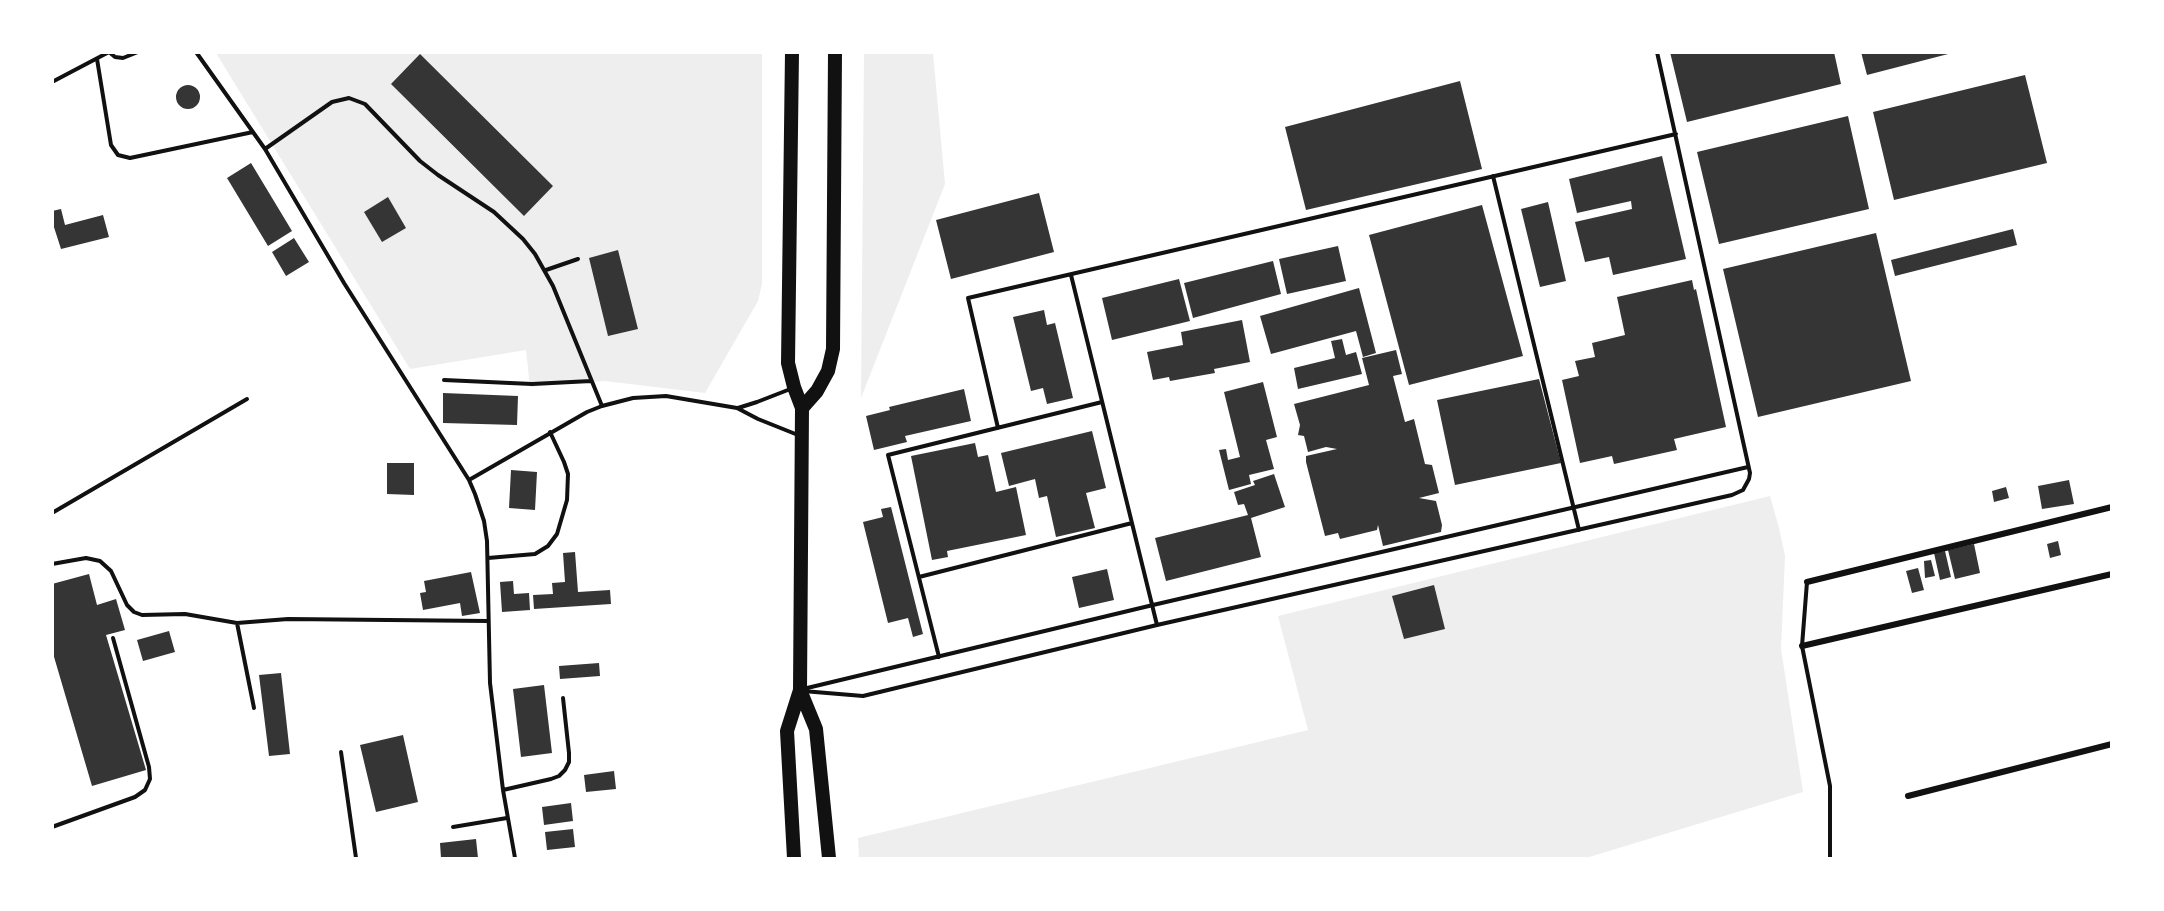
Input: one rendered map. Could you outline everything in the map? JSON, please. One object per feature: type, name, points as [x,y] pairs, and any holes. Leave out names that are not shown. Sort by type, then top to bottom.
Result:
[{"type":"main road","points":[[792,52],[788,363],[802,408],[800,690],[787,731],[795,858]]},
{"type":"main road","points":[[802,408],[817,391],[828,371],[833,349],[835,52]]},
{"type":"main road","points":[[800,690],[816,729],[829,858]]},
{"type":"street","points":[[1807,582],[2112,507]]},
{"type":"street","points":[[1802,646],[2112,574]]},
{"type":"street","points":[[1908,796],[2112,744]]},
{"type":"lane","points":[[52,82],[109,52],[115,57],[123,58],[138,52]]},
{"type":"lane","points":[[196,52],[265,149],[379,340],[469,480],[484,521],[488,558],[490,683],[503,790],[515,858]]},
{"type":"lane","points":[[800,690],[863,696],[1157,626],[1738,494],[1749,479],[1748,467],[1657,52]]},
{"type":"lane","points":[[97,59],[111,145],[118,155],[130,158],[253,132]]},
{"type":"lane","points":[[265,149],[332,102],[349,98],[371,109],[386,128],[420,160],[438,175],[494,212],[523,239],[546,270],[602,406]]},
{"type":"lane","points":[[998,428],[968,298],[1676,134]]},
{"type":"lane","points":[[1493,176],[1580,530]]},
{"type":"lane","points":[[546,270],[578,259]]},
{"type":"lane","points":[[1071,275],[1157,626]]},
{"type":"lane","points":[[444,380],[532,384],[591,381]]},
{"type":"lane","points":[[737,408],[794,387]]},
{"type":"lane","points":[[469,480],[550,432],[602,406],[633,398],[666,396],[737,408],[801,436]]},
{"type":"lane","points":[[52,513],[247,399]]},
{"type":"lane","points":[[939,657],[888,455],[1102,402]]},
{"type":"lane","points":[[488,558],[535,554],[548,546],[556,534],[567,500],[568,474],[550,432]]},
{"type":"lane","points":[[800,690],[1153,605],[1748,467]]},
{"type":"lane","points":[[919,577],[1132,523]]},
{"type":"lane","points":[[52,564],[86,558],[100,561],[111,571],[127,605],[134,612],[142,615],[185,614],[237,623],[288,619],[488,621]]},
{"type":"lane","points":[[1807,582],[1802,646],[1830,786],[1830,858]]},
{"type":"lane","points":[[237,623],[254,708]]},
{"type":"lane","points":[[52,827],[135,797],[145,790],[150,779],[149,767],[113,639]]},
{"type":"lane","points":[[503,790],[551,779],[559,776],[565,770],[570,753],[563,698]]},
{"type":"lane","points":[[341,752],[356,858]]},
{"type":"lane","points":[[453,827],[507,818]]},
{"type":"shaded area","points":[[216,53],[762,53],[762,284],[758,301],[705,393],[605,381],[530,387],[526,350],[410,369]]},
{"type":"shaded area","points":[[864,53],[933,53],[945,184],[861,398]]},
{"type":"shaded area","points":[[1770,496],[1785,556],[1781,649],[1803,792],[1586,858],[859,858],[858,838],[1308,730],[1278,616]]},
{"type":"building","points":[[1670,52],[1834,52],[1841,84],[1687,122]]},
{"type":"building","points":[[1861,52],[1952,52],[1952,53],[1867,75]]},
{"type":"building","points":[[420,54],[553,186],[524,216],[391,84]]},
{"type":"building","points":[[2025,75],[2047,163],[1894,200],[1873,112]]},
{"type":"building","points":[[1460,81],[1482,169],[1306,210],[1285,127]]},
{"type":"building","points":[[188,85],[193,86],[199,92],[199,102],[193,108],[188,109],[183,108],[177,102],[176,97],[177,92],[183,86]]},
{"type":"building","points":[[1848,116],[1869,209],[1719,244],[1697,152]]},
{"type":"building","points":[[1662,156],[1686,259],[1613,275],[1609,257],[1585,262],[1575,222],[1632,209],[1631,201],[1577,213],[1569,179]]},
{"type":"building","points":[[251,163],[292,231],[268,246],[227,178]]},
{"type":"building","points":[[1039,193],[1054,252],[951,279],[936,220]]},
{"type":"building","points":[[388,197],[406,228],[382,242],[364,212]]},
{"type":"building","points":[[1548,202],[1566,281],[1540,287],[1521,209]]},
{"type":"building","points":[[1482,205],[1523,356],[1409,385],[1369,235]]},
{"type":"building","points":[[61,209],[65,225],[103,215],[109,237],[61,249],[52,221],[52,211]]},
{"type":"building","points":[[2013,229],[2017,245],[1895,276],[1891,260]]},
{"type":"building","points":[[1876,233],[1911,381],[1758,417],[1723,269]]},
{"type":"building","points":[[294,238],[309,262],[286,276],[272,252]]},
{"type":"building","points":[[1338,246],[1346,281],[1287,294],[1279,259]]},
{"type":"building","points":[[618,250],[638,329],[608,336],[589,258]]},
{"type":"building","points":[[1273,261],[1281,294],[1193,318],[1184,283]]},
{"type":"building","points":[[1179,279],[1190,321],[1112,340],[1102,298]]},
{"type":"building","points":[[1692,280],[1694,290],[1696,289],[1726,427],[1674,439],[1677,450],[1614,464],[1612,456],[1580,463],[1562,380],[1579,376],[1575,361],[1595,357],[1592,343],[1625,335],[1617,297]]},
{"type":"building","points":[[1359,288],[1376,353],[1363,357],[1356,331],[1271,354],[1260,316]]},
{"type":"building","points":[[1044,310],[1047,325],[1055,323],[1073,398],[1047,404],[1043,388],[1031,391],[1013,317]]},
{"type":"building","points":[[1242,320],[1250,362],[1214,369],[1215,373],[1170,381],[1169,377],[1153,380],[1147,352],[1183,345],[1181,332]]},
{"type":"building","points":[[1342,339],[1346,355],[1356,352],[1362,374],[1298,389],[1294,368],[1335,358],[1331,341]]},
{"type":"building","points":[[1396,350],[1402,374],[1393,376],[1405,422],[1414,419],[1425,464],[1432,465],[1439,493],[1419,498],[1436,501],[1442,525],[1441,532],[1383,546],[1378,525],[1377,530],[1340,539],[1338,533],[1325,536],[1306,456],[1337,449],[1326,447],[1308,452],[1304,436],[1298,435],[1300,425],[1294,404],[1369,385],[1362,358]]},
{"type":"building","points":[[1539,379],[1561,463],[1455,485],[1437,400]]},
{"type":"building","points":[[1263,382],[1277,437],[1266,440],[1274,469],[1249,475],[1251,484],[1229,490],[1219,450],[1226,449],[1228,460],[1240,457],[1224,392]]},
{"type":"building","points":[[964,389],[971,421],[905,436],[907,442],[874,450],[866,416],[890,410],[889,407]]},
{"type":"building","points":[[443,393],[518,396],[517,425],[443,423]]},
{"type":"building","points":[[1092,431],[1106,488],[1086,493],[1095,528],[1056,537],[1047,496],[1039,498],[1035,479],[1009,486],[1001,453]]},
{"type":"building","points":[[975,443],[978,457],[988,455],[996,492],[1016,487],[1026,535],[947,551],[948,557],[932,560],[911,456]]},
{"type":"building","points":[[387,463],[414,463],[414,495],[387,494]]},
{"type":"building","points":[[511,470],[537,472],[535,510],[509,508]]},
{"type":"building","points":[[1274,474],[1285,507],[1251,518],[1261,557],[1166,581],[1155,538],[1248,515],[1244,504],[1238,505],[1234,492],[1255,485],[1253,481]]},
{"type":"building","points":[[2069,480],[2074,504],[2042,509],[2038,486]]},
{"type":"building","points":[[2006,487],[2009,498],[1994,502],[1992,491]]},
{"type":"building","points":[[891,507],[923,634],[913,637],[908,618],[888,623],[863,522],[883,517],[881,509]]},
{"type":"building","points":[[2058,541],[2061,555],[2050,558],[2047,544]]},
{"type":"building","points":[[1974,544],[1980,573],[1955,579],[1948,550]]},
{"type":"building","points":[[1945,551],[1951,577],[1940,580],[1934,553]]},
{"type":"building","points":[[575,552],[578,592],[610,590],[611,604],[534,609],[533,595],[553,594],[552,583],[565,582],[563,553]]},
{"type":"building","points":[[1931,560],[1935,576],[1925,578],[1924,561]]},
{"type":"building","points":[[1918,568],[1924,590],[1912,593],[1906,571]]},
{"type":"building","points":[[1107,569],[1114,600],[1079,608],[1072,577]]},
{"type":"building","points":[[471,572],[480,613],[462,616],[460,603],[423,610],[420,593],[426,592],[424,581]]},
{"type":"building","points":[[89,574],[97,605],[116,599],[125,630],[106,635],[146,770],[92,786],[52,650],[52,584]]},
{"type":"building","points":[[513,581],[514,594],[529,593],[530,610],[502,612],[500,582]]},
{"type":"building","points":[[1434,585],[1445,629],[1404,639],[1392,596]]},
{"type":"building","points":[[169,631],[175,652],[143,661],[137,640]]},
{"type":"building","points":[[599,663],[600,676],[560,679],[559,666]]},
{"type":"building","points":[[281,673],[290,754],[269,756],[259,675]]},
{"type":"building","points":[[544,685],[552,753],[521,757],[513,689]]},
{"type":"building","points":[[403,735],[418,802],[376,812],[360,745]]},
{"type":"building","points":[[614,771],[616,789],[586,792],[584,775]]},
{"type":"building","points":[[571,803],[573,821],[544,825],[542,807]]},
{"type":"building","points":[[573,829],[575,847],[547,850],[545,832]]},
{"type":"building","points":[[476,839],[478,858],[441,858],[440,843]]}]
